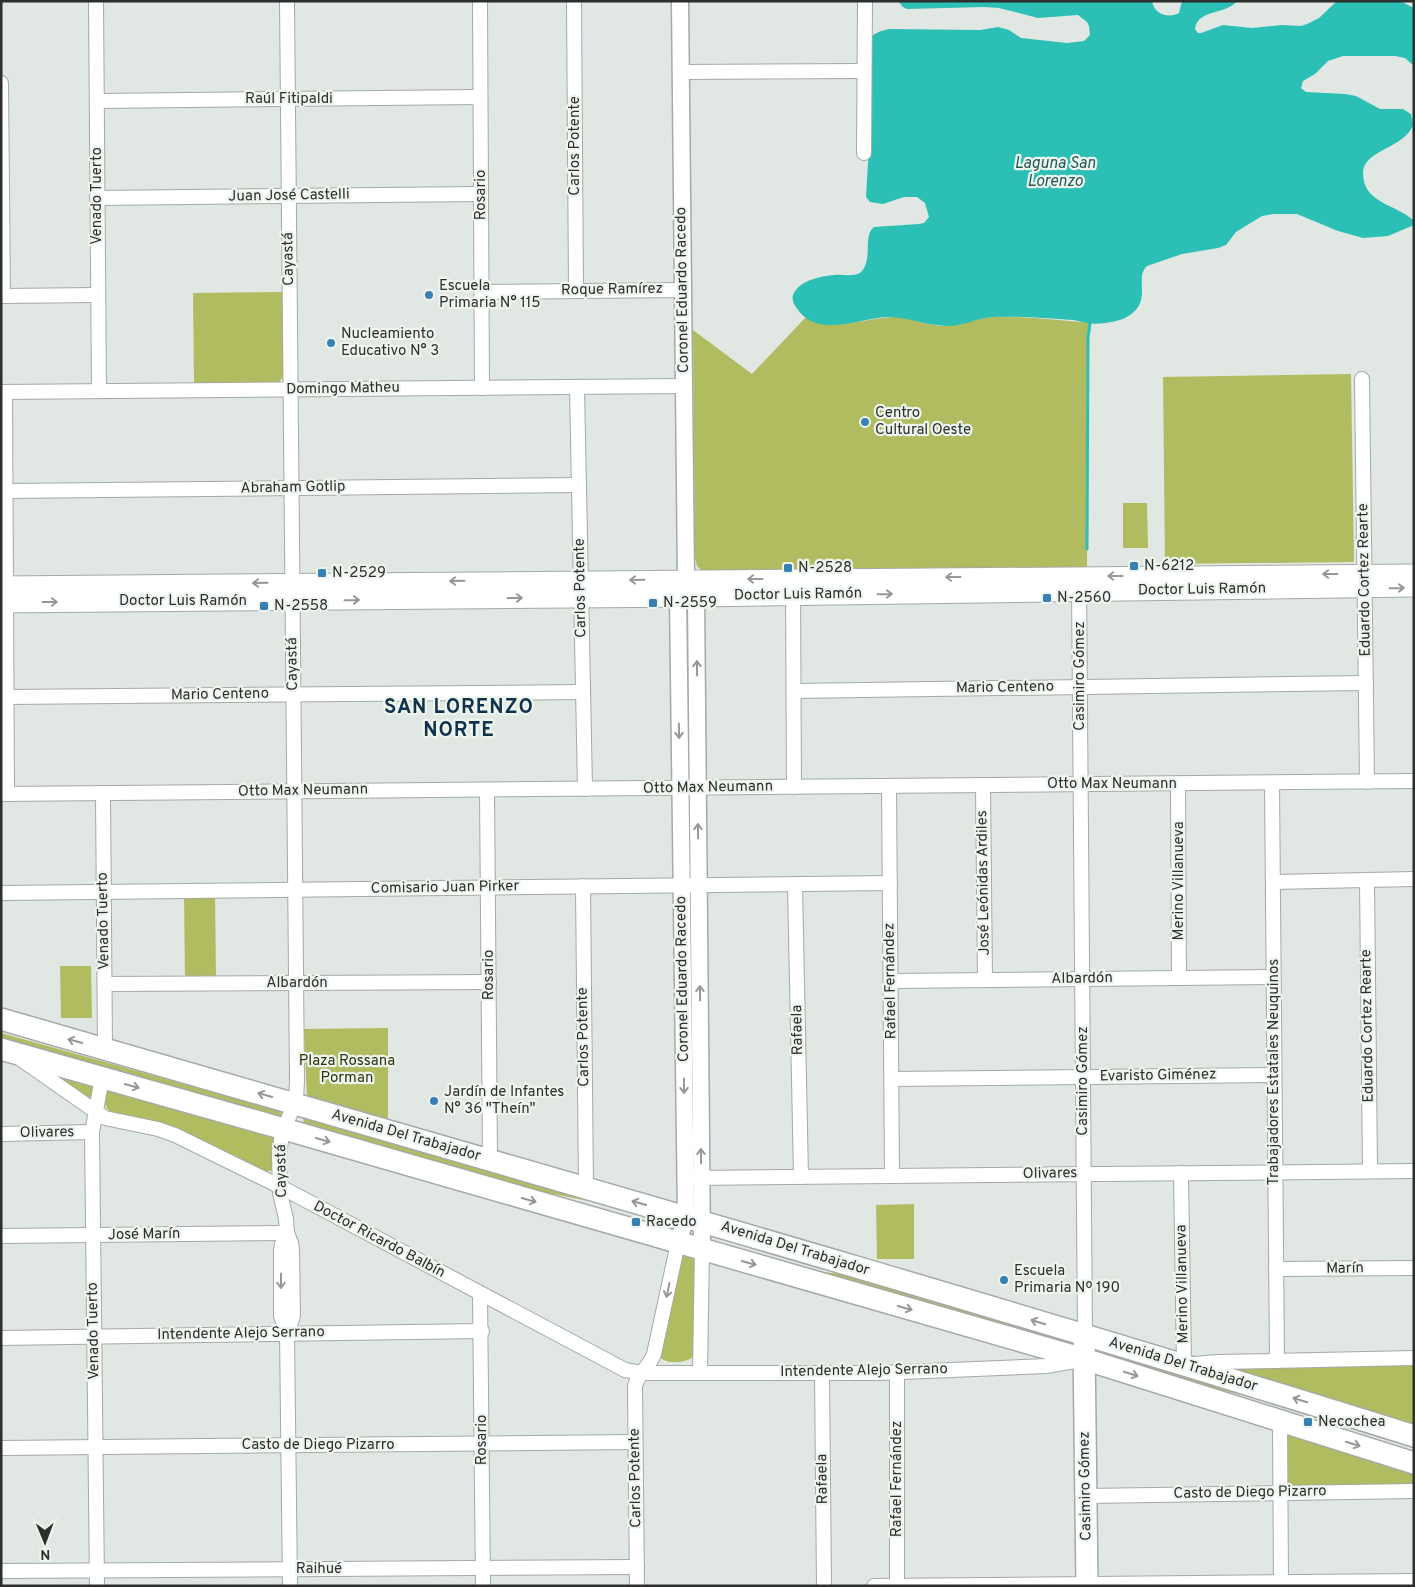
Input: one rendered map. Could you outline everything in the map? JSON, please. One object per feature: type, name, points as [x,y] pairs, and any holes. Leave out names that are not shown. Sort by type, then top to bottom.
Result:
[{"type":"main road","name":"Doctor Luis Ramón","points":[[581,589],[687,597],[793,587],[1365,581],[1414,574]]},
{"type":"main road","name":"Doctor Luis Ramón","points":[[4,594],[581,589],[686,579],[793,587]]},
{"type":"main road","name":"Doctor Luis Ramón","points":[[1365,581],[1414,588]]},
{"type":"main road","name":"Avenida Del Trabajador","points":[[1,1019],[1085,1335],[1414,1436]]},
{"type":"main road","name":"Avenida Del Trabajador","points":[[6,1051],[1084,1359],[1414,1463]]},
{"type":"main road","name":"Casimiro Gómez","points":[[1085,1335],[1087,1585]]},
{"type":"street","name":"Venado Tuerto","points":[[96,1],[99,392]]},
{"type":"street","name":"Cayastá","points":[[287,1],[298,1081],[294,1104],[284,1129],[280,1148],[279,1186],[287,1233],[281,1250],[281,1316],[287,1334],[290,1586]]},
{"type":"street","name":"Rosario","points":[[480,1],[482,388]]},
{"type":"street","name":"Carlos Potente","points":[[574,1],[576,291]]},
{"type":"street","name":"Coronel Eduardo Racedo","points":[[680,1],[686,579],[698,788],[699,885],[694,1220],[702,1250],[700,1373]]},
{"type":"street","points":[[864,1],[864,153]]},
{"type":"street","points":[[681,72],[864,71]]},
{"type":"street","points":[[1,83],[2,296],[98,295]]},
{"type":"street","name":"Raúl Fitipaldi","points":[[97,100],[480,97]]},
{"type":"street","name":"Juan José Castelli","points":[[97,198],[481,194]]},
{"type":"street","name":"Roque Ramírez","points":[[482,292],[683,290]]},
{"type":"street","name":"Eduardo Cortez Rearte","points":[[1362,379],[1368,782]]},
{"type":"street","name":"Domingo Matheu","points":[[3,392],[684,386]]},
{"type":"street","name":"Carlos Potente","points":[[578,387],[585,789]]},
{"type":"street","points":[[3,392],[6,491],[4,594],[7,697],[4,794]]},
{"type":"street","name":"Abraham Gotlip","points":[[6,491],[579,485]]},
{"type":"street","name":"Casimiro Gómez","points":[[1079,584],[1085,1335]]},
{"type":"street","points":[[793,587],[794,787]]},
{"type":"street","name":"Coronel Eduardo Racedo","points":[[687,597],[680,788],[694,1178]]},
{"type":"street","name":"Mario Centeno","points":[[794,690],[1366,683]]},
{"type":"street","name":"Mario Centeno","points":[[7,697],[583,692]]},
{"type":"street","name":"Otto Max Neumann","points":[[4,794],[1414,781]]},
{"type":"street","name":"Trabajadores Estatales Neuquinos","points":[[1272,783],[1277,1361]]},
{"type":"street","name":"Merino Villanueva","points":[[1178,784],[1179,978]]},
{"type":"street","name":"José Leónidas Ardiles","points":[[983,785],[985,980]]},
{"type":"street","name":"Rafael Fernández","points":[[889,786],[892,1176]]},
{"type":"street","name":"Rosario","points":[[487,790],[490,1160]]},
{"type":"street","name":"Venado Tuerto","points":[[103,793],[105,1049]]},
{"type":"street","points":[[1272,882],[1414,879]]},
{"type":"street","name":"Eduardo Cortez Rearte","points":[[1367,880],[1370,1171]]},
{"type":"street","name":"Comisario Juan Pirker","points":[[1,893],[890,883]]},
{"type":"street","name":"Rafaela","points":[[795,884],[801,1177]]},
{"type":"street","name":"Carlos Potente","points":[[583,886],[586,1188]]},
{"type":"street","name":"Albardón","points":[[891,981],[1273,977]]},
{"type":"street","name":"Albardón","points":[[105,984],[489,982]]},
{"type":"street","name":"Doctor Ricardo Balbín","points":[[6,1051],[95,1112],[110,1120],[149,1126],[167,1132],[279,1186],[617,1367],[642,1373]]},
{"type":"street","name":"Evaristo Giménez","points":[[892,1079],[1274,1075]]},
{"type":"street","name":"Venado Tuerto","points":[[97,1586],[92,1132],[102,1078]]},
{"type":"street","name":"Olivares","points":[[1,1134],[92,1132]]},
{"type":"street","name":"Olivares","points":[[694,1178],[1414,1171]]},
{"type":"street","name":"Merino Villanueva","points":[[1181,1173],[1184,1365]]},
{"type":"street","name":"Coronel Eduardo Racedo","points":[[642,1373],[650,1364],[656,1348],[678,1242],[694,1220]]},
{"type":"street","name":"José Marín","points":[[1,1236],[287,1233]]},
{"type":"street","name":"Marín","points":[[1276,1269],[1414,1268]]},
{"type":"street","name":"Rosario","points":[[480,1294],[482,1331],[483,1586]]},
{"type":"street","name":"Intendente Alejo Serrano","points":[[1,1338],[482,1331]]},
{"type":"street","points":[[1184,1365],[1216,1362],[1414,1358]]},
{"type":"street","name":"Intendente Alejo Serrano","points":[[642,1373],[897,1372],[1046,1366],[1084,1359]]},
{"type":"street","name":"Rafael Fernández","points":[[897,1372],[898,1586]]},
{"type":"street","name":"Carlos Potente","points":[[637,1586],[635,1386],[642,1373]]},
{"type":"street","name":"Rafaela","points":[[822,1373],[824,1586]]},
{"type":"street","points":[[1280,1421],[1281,1584]]},
{"type":"street","name":"Casto de Diego Pizarro","points":[[1,1448],[635,1442]]},
{"type":"street","name":"Casto de Diego Pizarro","points":[[1086,1496],[1414,1490]]},
{"type":"street","name":"Raihué","points":[[1,1571],[637,1567]]},
{"type":"street","points":[[874,1586],[1281,1584],[1414,1581]]},
{"type":"green space","points":[[285,292],[284,376],[278,383],[194,385],[193,293]]},
{"type":"green space","points":[[806,317],[816,322],[827,324],[851,323],[888,317],[911,319],[941,326],[992,317],[1090,323],[1088,338],[1087,569],[703,572],[697,566],[695,558],[693,330],[752,374]]},
{"type":"green space","points":[[1351,374],[1354,562],[1165,564],[1163,377]]},
{"type":"green space","points":[[1123,503],[1147,503],[1148,548],[1123,548]]},
{"type":"green space","points":[[184,896],[215,896],[216,977],[185,977]]},
{"type":"green space","points":[[60,966],[91,966],[92,1018],[61,1018]]},
{"type":"green space","name":"Plaza Rossana Porman","points":[[388,1028],[388,1125],[307,1098],[304,1029]]},
{"type":"green space","points":[[1,1033],[280,1111],[282,1115],[278,1117],[1,1039]]},
{"type":"green space","points":[[40,1065],[94,1084],[91,1098],[88,1099]]},
{"type":"green space","points":[[106,1086],[275,1135],[273,1170],[265,1172],[113,1114],[105,1105]]},
{"type":"green space","points":[[304,1118],[310,1118],[588,1201],[539,1191],[305,1124]]},
{"type":"green space","points":[[914,1204],[914,1259],[877,1259],[876,1205]]},
{"type":"green space","points":[[681,1252],[695,1256],[694,1356],[687,1360],[672,1362],[663,1360],[660,1357]]},
{"type":"green space","points":[[817,1271],[847,1275],[1072,1341],[1073,1343],[1072,1346]]},
{"type":"green space","points":[[1095,1349],[1260,1399],[1211,1388],[1094,1353]]},
{"type":"green space","points":[[1414,1363],[1414,1430],[1227,1372],[1226,1366]]},
{"type":"green space","points":[[1287,1431],[1414,1467],[1414,1486],[1289,1486],[1287,1483]]},
{"type":"water","name":"Laguna San Lorenzo","points":[[898,1],[1152,1],[1156,9],[1162,14],[1175,15],[1179,13],[1182,1],[1237,1],[1226,8],[1201,18],[1195,29],[1198,33],[1201,33],[1223,25],[1252,28],[1282,25],[1301,26],[1319,18],[1337,1],[1400,1],[1414,8],[1414,66],[1405,58],[1395,56],[1343,56],[1328,61],[1315,74],[1303,81],[1301,88],[1306,92],[1356,96],[1380,109],[1403,109],[1411,114],[1413,125],[1409,133],[1370,159],[1365,165],[1363,173],[1364,183],[1369,191],[1382,202],[1407,215],[1414,221],[1414,225],[1388,236],[1363,238],[1338,231],[1297,214],[1262,216],[1236,232],[1226,245],[1182,254],[1147,266],[1143,271],[1139,305],[1134,312],[1125,318],[1107,323],[1091,324],[1073,320],[1003,317],[987,318],[948,326],[888,317],[839,325],[815,323],[805,317],[794,303],[793,294],[799,287],[808,281],[819,278],[860,273],[866,262],[869,236],[874,227],[919,224],[924,223],[929,217],[925,203],[917,197],[904,197],[883,204],[870,202],[866,197],[869,146],[869,39],[878,32],[890,29],[980,30],[998,27],[1009,30],[1021,38],[1067,43],[1084,41],[1090,35],[1087,22],[1078,15],[1038,18],[999,8],[984,7],[907,9]]},
{"type":"waterway","points":[[1087,549],[1088,338],[1090,323]]},
{"type":"place","name":"Escuela Primaria N° 115","points":[[429,295]]},
{"type":"place","name":"Nucleamiento Educativo N° 3","points":[[331,343]]},
{"type":"place","name":"Centro Cultural Oeste","points":[[865,422]]},
{"type":"place","name":"N-6212","points":[[1134,566]]},
{"type":"place","name":"N-2528","points":[[788,568]]},
{"type":"place","name":"N-2529","points":[[322,573]]},
{"type":"place","name":"N-2560","points":[[1047,598]]},
{"type":"place","name":"N-2559","points":[[653,603]]},
{"type":"place","name":"N-2558","points":[[264,606]]},
{"type":"place","name":"Jardín de Infantes N° 36 \"Theín\"","points":[[434,1101]]},
{"type":"place","name":"Racedo","points":[[636,1222]]},
{"type":"place","name":"Escuela Primaria Nº 190","points":[[1004,1280]]},
{"type":"place","name":"Necochea","points":[[1308,1422]]},
{"type":"district","name":"SAN LORENZO NORTE","points":[[459,720]]}]
